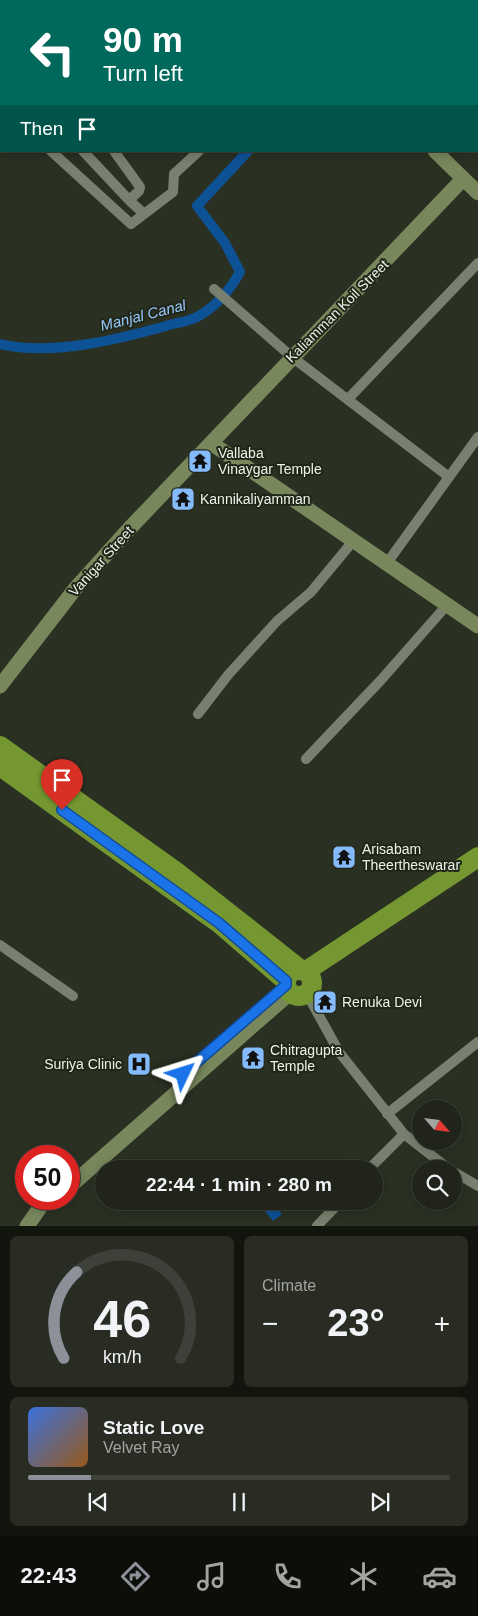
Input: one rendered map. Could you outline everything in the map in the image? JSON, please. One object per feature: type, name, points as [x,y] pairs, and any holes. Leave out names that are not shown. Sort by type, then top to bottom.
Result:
[{"type":"highway","points":[[0,746],[180,874],[298,982]]},
{"type":"highway","points":[[0,766],[298,982]]},
{"type":"highway","points":[[298,982],[478,857]]},
{"type":"highway","points":[[298,982],[478,869]]},
{"type":"main road","points":[[436,152],[478,193]]},
{"type":"main road","name":"Kaliamman Koil Street","points":[[211,443],[464,179]]},
{"type":"main road","points":[[211,443],[478,626]]},
{"type":"main road","name":"Vanigar Street","points":[[0,686],[75,589],[211,443]]},
{"type":"main road","points":[[80,1167],[298,982]]},
{"type":"main road","points":[[80,1177],[298,982]]},
{"type":"main road","points":[[27,1226],[38,1210]]},
{"type":"main road","points":[[37,1226],[48,1210]]},
{"type":"street","points":[[52,152],[131,224],[173,192],[174,174],[194,154]]},
{"type":"street","points":[[84,152],[128,200],[143,213]]},
{"type":"street","points":[[115,152],[140,187],[139,192],[128,200]]},
{"type":"street","points":[[348,399],[478,263]]},
{"type":"street","points":[[214,289],[292,357],[449,477]]},
{"type":"street","points":[[387,563],[478,437]]},
{"type":"street","points":[[198,714],[234,668],[278,621],[312,592],[354,540]]},
{"type":"street","points":[[306,759],[381,680],[447,604]]},
{"type":"street","points":[[0,945],[73,996]]},
{"type":"street","points":[[298,982],[339,1052],[387,1114],[404,1134],[437,1160]]},
{"type":"street","points":[[387,1114],[478,1042]]},
{"type":"street","points":[[378,1160],[404,1134]]},
{"type":"street","points":[[462,1177],[478,1186]]},
{"type":"street","points":[[317,1226],[332,1210]]},
{"type":"water","points":[[264,1210],[279,1210],[282,1214],[273,1221]]},
{"type":"waterway","name":"Manjal Canal","points":[[0,344],[40,348],[83,345],[188,321],[209,309],[227,292],[240,272],[225,243],[197,206],[247,152]]},
{"type":"place","name":"Vallaba Vinaygar Temple","points":[[200,461]]},
{"type":"place","name":"Kannikaliyamman","points":[[183,499]]},
{"type":"place","name":"Arisabam Theertheswarar","points":[[344,857]]},
{"type":"place","name":"Renuka Devi","points":[[325,1002]]},
{"type":"place","name":"Chitragupta Temple","points":[[253,1058]]},
{"type":"place","name":"Suriya Clinic","points":[[139,1064]]},
{"type":"route","points":[[62,810],[219,923],[286,981],[286,985],[183,1074]]}]
